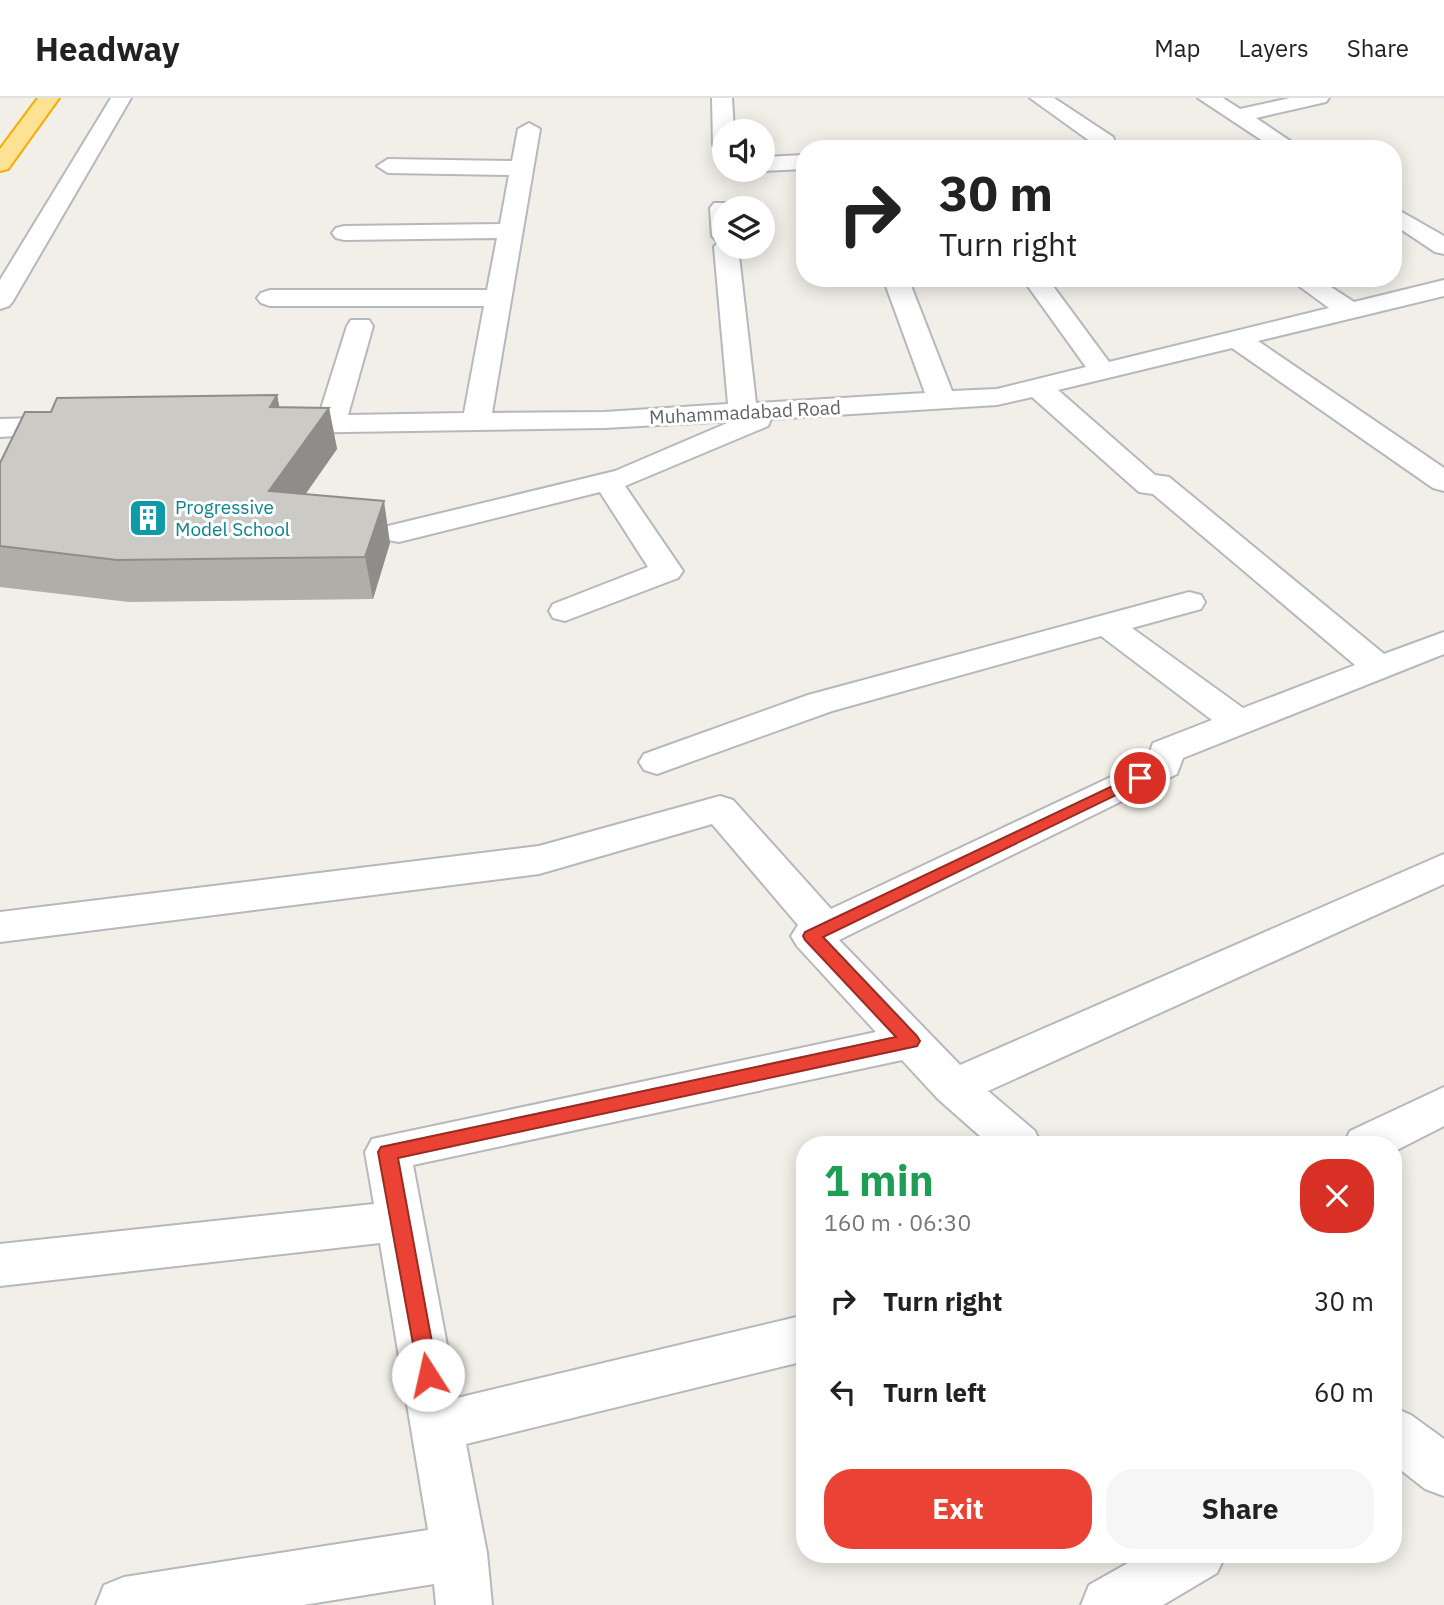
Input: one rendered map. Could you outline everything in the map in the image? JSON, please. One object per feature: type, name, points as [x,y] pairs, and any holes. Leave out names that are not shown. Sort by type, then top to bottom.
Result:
[{"type":"highway","points":[[0,164],[49,98]]},
{"type":"street","points":[[0,302],[121,98]]},
{"type":"street","points":[[722,98],[723,119]]},
{"type":"street","points":[[1040,98],[1102,140]]},
{"type":"street","points":[[1208,98],[1276,140]]},
{"type":"street","points":[[1237,116],[1319,98]]},
{"type":"street","points":[[475,422],[529,129]]},
{"type":"street","points":[[775,163],[796,162]]},
{"type":"street","points":[[388,166],[522,168]]},
{"type":"street","points":[[1402,220],[1444,247]]},
{"type":"street","points":[[344,233],[511,231]]},
{"type":"street","points":[[727,259],[743,412]]},
{"type":"street","points":[[898,287],[942,400]]},
{"type":"street","points":[[1041,287],[1102,371]]},
{"type":"street","points":[[1314,287],[1350,311]]},
{"type":"street","name":"Muhammadabad Road","points":[[254,424],[604,420],[997,397],[1444,288]]},
{"type":"street","points":[[270,298],[499,298]]},
{"type":"street","points":[[331,423],[360,326]]},
{"type":"street","points":[[1237,339],[1444,482]]},
{"type":"street","points":[[1038,387],[1150,486],[1158,483],[1379,667]]},
{"type":"street","points":[[399,533],[625,477],[782,410]]},
{"type":"street","points":[[0,428],[95,426]]},
{"type":"street","points":[[565,611],[667,571],[607,481]]},
{"type":"street","points":[[657,762],[820,703],[1189,602]]},
{"type":"street","points":[[1107,625],[1238,722]]},
{"type":"street","points":[[818,932],[1164,766],[1166,751],[1444,642]]},
{"type":"street","points":[[0,928],[538,860],[720,809],[818,932],[911,1041],[954,1087],[1010,1136]]},
{"type":"street","points":[[954,1087],[1444,868]]},
{"type":"street","points":[[124,1605],[462,1579],[388,1152],[911,1041]]},
{"type":"street","points":[[1382,1136],[1444,1105]]},
{"type":"street","points":[[0,1265],[400,1221]]},
{"type":"street","points":[[437,1427],[796,1340]]},
{"type":"street","points":[[1402,1442],[1444,1471]]},
{"type":"street","points":[[1109,1605],[1182,1563]]},
{"type":"building","name":"Progressive Model School","points":[[277,395],[270,407],[329,408],[269,491],[384,501],[365,557],[117,560],[0,546],[0,463],[25,412],[51,412],[57,398]]},
{"type":"place","name":"Progressive Model School","points":[[148,518]]},
{"type":"route","points":[[428,1375],[388,1152],[911,1041],[811,936],[1140,778]]}]
